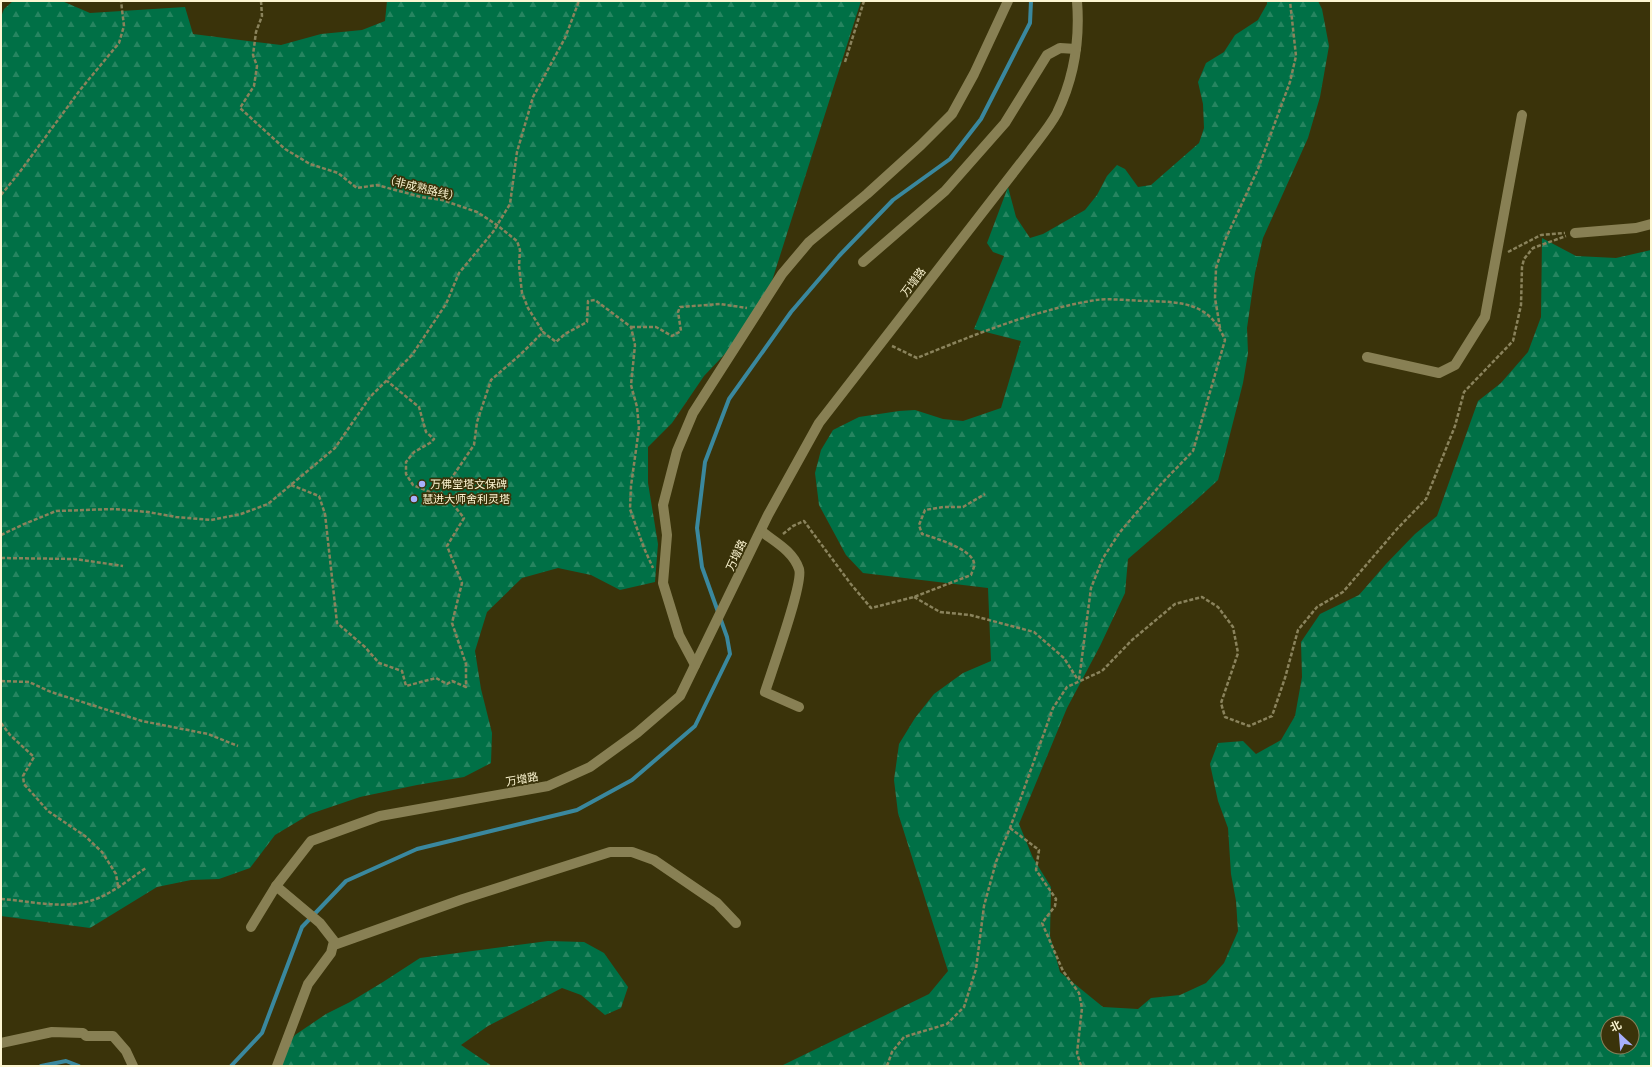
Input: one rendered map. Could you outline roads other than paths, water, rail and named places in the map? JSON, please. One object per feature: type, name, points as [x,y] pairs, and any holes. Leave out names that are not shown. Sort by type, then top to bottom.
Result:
[{"type":"street","points":[[695,665],[679,635],[664,584],[667,535],[663,505],[677,450],[693,413],[782,274],[809,242],[883,180],[952,114],[974,74],[1008,1]]},
{"type":"street","name":"万增路","points":[[251,927],[276,886],[311,841],[380,816],[548,786],[590,766],[637,733],[680,696],[760,531],[820,423],[1030,151],[1057,113],[1074,67],[1079,24],[1077,1]]},
{"type":"street","points":[[863,262],[945,191],[1005,123],[1047,56],[1060,48],[1076,49]]},
{"type":"street","points":[[1367,357],[1439,373],[1455,365],[1485,318],[1522,114]]},
{"type":"street","points":[[1574,233],[1636,228],[1651,224]]},
{"type":"street","points":[[760,531],[792,554],[800,570],[795,597],[765,692],[799,707]]},
{"type":"street","points":[[334,945],[463,899],[610,852],[632,852],[654,860],[717,902],[736,923]]},
{"type":"street","points":[[276,886],[320,923],[334,941],[331,953],[308,984],[277,1066]]},
{"type":"street","points":[[1,1044],[52,1032],[83,1033],[86,1036],[114,1036],[126,1051],[133,1066]]},
{"type":"waterway","points":[[231,1066],[262,1033],[302,927],[346,881],[417,849],[577,810],[632,780],[695,726],[730,654],[727,637],[702,567],[697,528],[705,462],[729,399],[791,312],[839,256],[893,200],[950,159],[981,119],[1030,23],[1031,1]]},
{"type":"waterway","points":[[41,1066],[66,1061],[79,1066]]},
{"type":"place","name":"万佛堂塔文保碑","points":[[422,484]]},
{"type":"place","name":"慧进大师舍利灵塔","points":[[414,499]]}]
